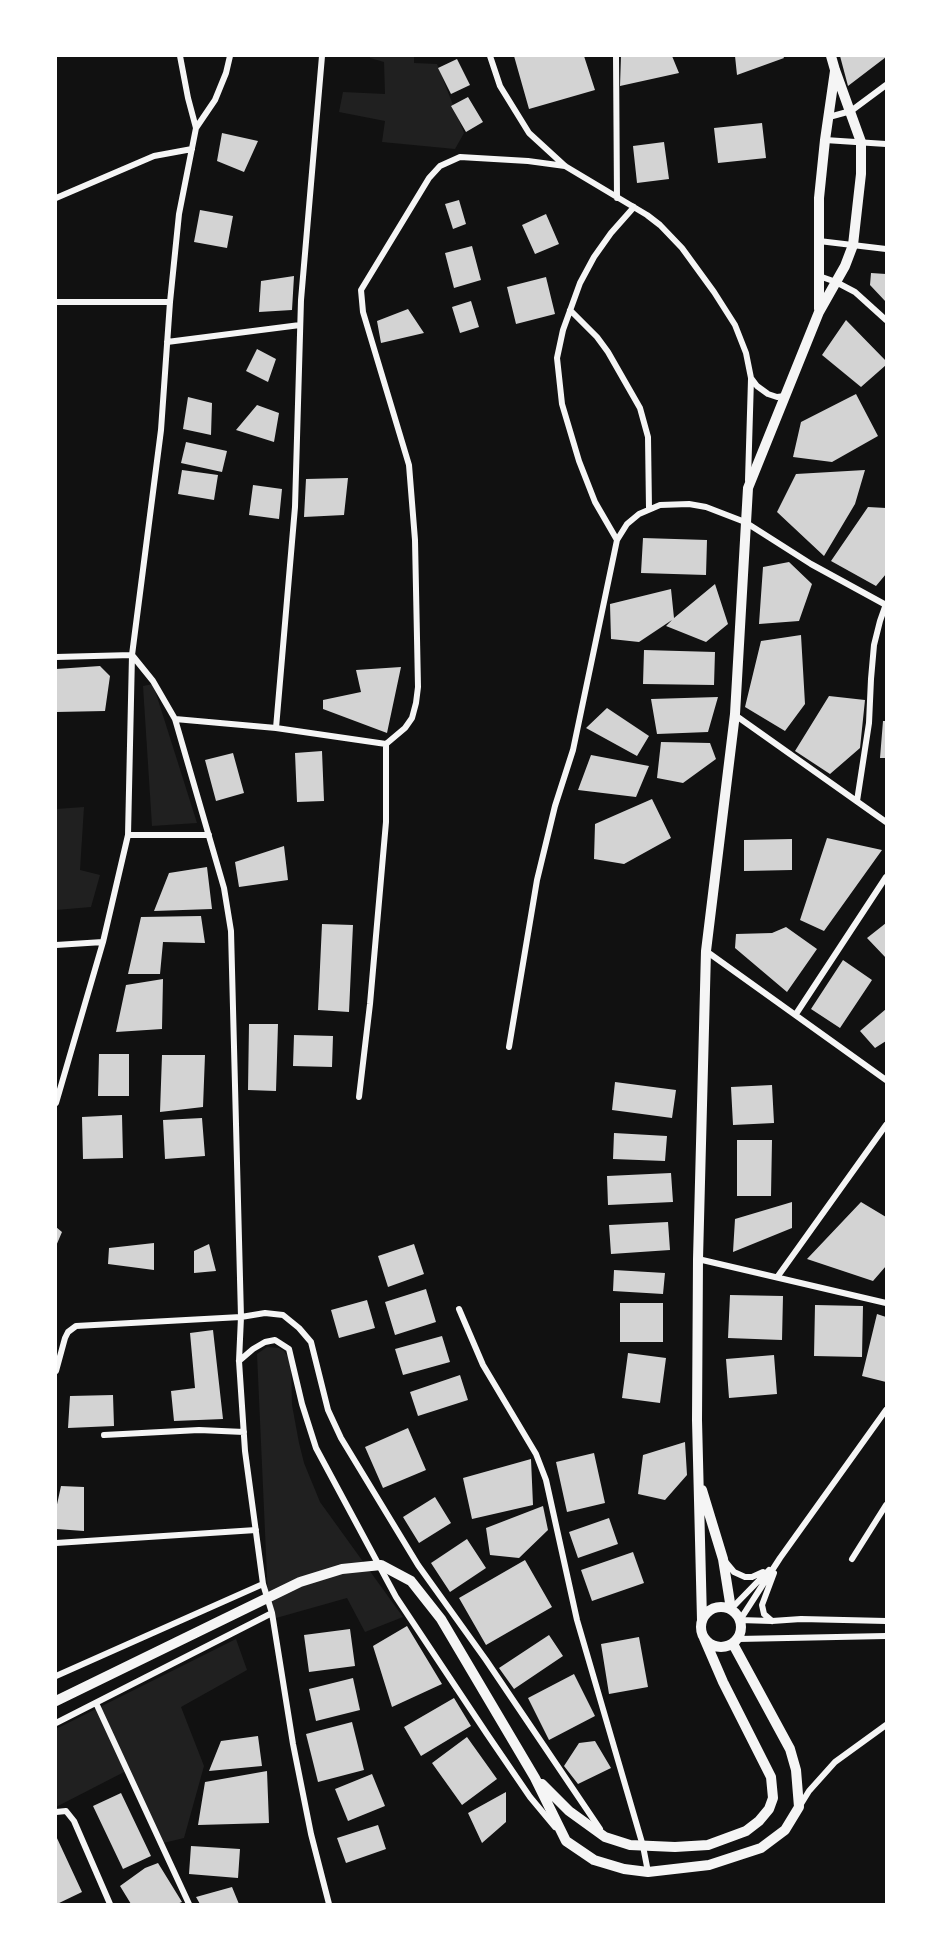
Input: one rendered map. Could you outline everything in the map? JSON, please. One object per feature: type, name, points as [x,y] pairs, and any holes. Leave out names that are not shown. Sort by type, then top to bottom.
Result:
[{"type":"street","points":[[180,56],[196,128]]},
{"type":"street","points":[[56,1103],[104,942],[128,835],[132,656],[161,430],[170,302],[180,214],[196,128],[214,100],[230,56]]},
{"type":"street","points":[[276,728],[294,507],[300,325],[322,56]]},
{"type":"street","points":[[490,56],[500,87],[529,133],[564,166],[660,225],[682,249],[735,325],[746,353],[751,378],[748,488],[735,714],[706,951],[698,1259],[698,1477],[701,1626],[704,1638],[736,1709],[771,1777],[773,1798],[769,1809],[746,1831],[708,1845],[630,1845],[605,1837],[569,1811],[535,1778]]},
{"type":"street","points":[[616,56],[617,198]]},
{"type":"street","points":[[748,488],[819,312],[837,282],[853,245],[861,174],[861,141],[831,56]]},
{"type":"street","points":[[819,312],[819,198],[835,70]]},
{"type":"street","points":[[829,117],[851,111],[886,86]]},
{"type":"street","points":[[825,140],[886,144]]},
{"type":"street","points":[[56,198],[154,156],[192,149]]},
{"type":"street","points":[[175,719],[276,728],[386,744],[405,728],[412,717],[418,687],[415,540],[409,465],[363,312],[361,290],[429,178],[440,166],[460,157],[528,161],[564,166]]},
{"type":"street","points":[[617,540],[586,480],[562,404],[557,358],[562,330],[580,283],[594,257],[611,233],[634,207]]},
{"type":"street","points":[[819,241],[886,249]]},
{"type":"street","points":[[819,276],[837,282],[855,292],[886,320]]},
{"type":"street","points":[[56,302],[170,302]]},
{"type":"street","points":[[570,310],[609,352],[640,408],[648,437],[649,508]]},
{"type":"street","points":[[167,342],[300,325]]},
{"type":"street","points":[[751,378],[768,394],[777,397],[786,396]]},
{"type":"street","points":[[509,1047],[537,880],[555,806],[573,750],[617,540],[627,524],[639,514],[649,508],[673,504],[689,504],[719,511],[745,522],[811,564],[886,605],[874,645],[869,723],[857,801]]},
{"type":"street","points":[[56,657],[132,656]]},
{"type":"street","points":[[132,656],[153,681],[175,719],[224,888],[231,931],[241,1317],[239,1361],[244,1432],[263,1584],[272,1614],[293,1744],[328,1905]]},
{"type":"street","points":[[735,714],[886,822]]},
{"type":"street","points":[[358,1097],[370,1004],[386,822],[386,744]]},
{"type":"street","points":[[128,835],[208,835]]},
{"type":"street","points":[[796,1014],[886,877]]},
{"type":"street","points":[[56,945],[104,942]]},
{"type":"street","points":[[706,951],[886,1080]]},
{"type":"street","points":[[778,1276],[886,1125]]},
{"type":"street","points":[[698,1259],[886,1303]]},
{"type":"street","points":[[459,1309],[483,1365],[536,1454],[546,1480],[577,1620],[643,1846],[648,1872]]},
{"type":"street","points":[[56,1371],[64,1338],[76,1326],[241,1317],[265,1313],[283,1316],[299,1328],[311,1342],[328,1410],[341,1438],[418,1565],[486,1660],[605,1837]]},
{"type":"street","points":[[239,1361],[253,1348],[265,1342],[275,1340],[289,1349],[302,1404],[316,1448],[396,1597],[530,1797],[566,1840],[594,1860],[624,1869],[648,1872],[709,1865],[761,1848],[785,1830],[809,1791],[836,1762],[886,1725]]},
{"type":"street","points":[[740,1620],[780,1558],[886,1410]]},
{"type":"street","points":[[104,1435],[199,1430],[244,1432]]},
{"type":"street","points":[[698,1477],[723,1559],[731,1609],[742,1626],[735,1641],[727,1647],[714,1646],[704,1638]]},
{"type":"street","points":[[852,1559],[886,1505]]},
{"type":"street","points":[[56,1543],[256,1530]]},
{"type":"street","points":[[723,1559],[734,1572],[745,1577],[760,1574],[780,1558]]},
{"type":"street","points":[[731,1609],[780,1558]]},
{"type":"street","points":[[772,1621],[764,1614],[762,1605],[780,1558]]},
{"type":"street","points":[[56,1701],[300,1582],[342,1569],[381,1565],[411,1581],[441,1619],[535,1778],[566,1840]]},
{"type":"street","points":[[56,1676],[263,1584]]},
{"type":"street","points":[[702,1620],[711,1609],[725,1607],[731,1609]]},
{"type":"street","points":[[56,1723],[272,1614]]},
{"type":"street","points":[[740,1620],[886,1621]]},
{"type":"street","points":[[735,1641],[886,1636]]},
{"type":"street","points":[[735,1641],[790,1749],[796,1770],[799,1808]]},
{"type":"street","points":[[96,1703],[189,1905]]},
{"type":"street","points":[[56,1812],[66,1811],[74,1821],[110,1905]]},
{"type":"shaded area","points":[[370,56],[414,56],[414,63],[437,64],[464,133],[455,149],[382,142],[385,121],[339,112],[343,92],[385,94],[384,62],[370,58]]},
{"type":"shaded area","points":[[153,684],[197,823],[152,826],[143,686]]},
{"type":"shaded area","points":[[84,807],[80,870],[100,875],[91,907],[56,910],[56,809]]},
{"type":"shaded area","points":[[267,1347],[284,1351],[291,1362],[292,1405],[299,1443],[304,1463],[320,1502],[403,1617],[365,1632],[347,1598],[269,1620],[257,1354]]},
{"type":"shaded area","points":[[236,1639],[247,1670],[181,1707],[204,1766],[184,1838],[159,1844],[126,1771],[56,1807],[56,1729]]},
{"type":"building","points":[[514,56],[584,56],[595,90],[529,109]]},
{"type":"building","points":[[621,56],[672,56],[679,73],[620,86]]},
{"type":"building","points":[[735,56],[783,56],[784,58],[737,75]]},
{"type":"building","points":[[840,56],[886,56],[886,57],[848,86]]},
{"type":"building","points":[[457,59],[470,85],[451,94],[438,68]]},
{"type":"building","points":[[468,97],[483,122],[466,132],[451,106]]},
{"type":"building","points":[[762,123],[766,158],[718,163],[714,128]]},
{"type":"building","points":[[222,133],[258,141],[244,172],[217,161]]},
{"type":"building","points":[[664,142],[669,179],[637,183],[633,146]]},
{"type":"building","points":[[459,200],[466,224],[453,229],[445,204]]},
{"type":"building","points":[[200,210],[233,216],[227,248],[194,242]]},
{"type":"building","points":[[546,214],[559,244],[535,254],[522,225]]},
{"type":"building","points":[[472,246],[481,280],[454,288],[445,253]]},
{"type":"building","points":[[871,273],[886,274],[886,302],[870,285]]},
{"type":"building","points":[[294,276],[292,310],[259,312],[261,281]]},
{"type":"building","points":[[546,277],[555,314],[516,324],[507,287]]},
{"type":"building","points":[[471,301],[479,327],[460,333],[452,307]]},
{"type":"building","points":[[408,309],[424,333],[381,343],[377,321]]},
{"type":"building","points":[[846,320],[886,361],[886,365],[861,387],[822,355]]},
{"type":"building","points":[[257,349],[276,359],[268,382],[246,371]]},
{"type":"building","points":[[856,394],[878,436],[832,462],[793,457],[801,422]]},
{"type":"building","points":[[188,397],[212,403],[211,435],[183,429]]},
{"type":"building","points":[[257,405],[279,413],[274,442],[236,430]]},
{"type":"building","points":[[186,442],[227,451],[222,472],[181,463]]},
{"type":"building","points":[[182,470],[218,475],[214,500],[178,494]]},
{"type":"building","points":[[865,470],[855,504],[824,556],[777,512],[796,474]]},
{"type":"building","points":[[348,478],[344,515],[304,517],[306,479]]},
{"type":"building","points":[[253,485],[282,489],[279,519],[249,515]]},
{"type":"building","points":[[868,507],[886,508],[886,574],[876,586],[831,561]]},
{"type":"building","points":[[643,538],[707,540],[706,575],[641,573]]},
{"type":"building","points":[[789,562],[812,584],[799,621],[759,624],[763,567]]},
{"type":"building","points":[[715,584],[728,624],[706,642],[666,626],[672,620],[639,642],[611,639],[610,604],[671,589],[674,618]]},
{"type":"building","points":[[801,635],[805,704],[785,731],[745,707],[761,641]]},
{"type":"building","points":[[644,650],[715,652],[714,685],[643,684]]},
{"type":"building","points":[[100,666],[110,676],[105,711],[56,712],[56,669]]},
{"type":"building","points":[[401,667],[387,733],[323,709],[323,700],[361,692],[356,670]]},
{"type":"building","points":[[829,696],[865,700],[860,748],[830,774],[795,751]]},
{"type":"building","points":[[718,697],[708,732],[657,734],[651,699]]},
{"type":"building","points":[[607,708],[649,736],[637,756],[586,728]]},
{"type":"building","points":[[883,721],[886,721],[886,758],[880,758]]},
{"type":"building","points":[[661,742],[710,743],[716,759],[683,783],[657,778]]},
{"type":"building","points":[[322,751],[324,801],[297,802],[295,753]]},
{"type":"building","points":[[233,753],[244,793],[216,801],[205,760]]},
{"type":"building","points":[[591,755],[649,766],[636,797],[578,790]]},
{"type":"building","points":[[652,799],[671,838],[624,864],[594,859],[595,824]]},
{"type":"building","points":[[827,838],[882,850],[824,931],[800,920]]},
{"type":"building","points":[[792,839],[792,870],[744,871],[744,840]]},
{"type":"building","points":[[284,846],[288,880],[239,887],[235,862]]},
{"type":"building","points":[[207,867],[212,909],[154,911],[169,873]]},
{"type":"building","points":[[201,916],[205,943],[163,942],[160,974],[128,974],[141,917]]},
{"type":"building","points":[[886,923],[886,958],[867,938]]},
{"type":"building","points":[[322,924],[353,925],[349,1012],[318,1010]]},
{"type":"building","points":[[786,927],[817,949],[787,992],[735,948],[736,934],[772,933]]},
{"type":"building","points":[[843,960],[872,980],[840,1028],[811,1009]]},
{"type":"building","points":[[163,979],[162,1029],[116,1032],[126,985]]},
{"type":"building","points":[[886,1009],[886,1041],[875,1048],[860,1031]]},
{"type":"building","points":[[249,1024],[278,1024],[276,1091],[248,1090]]},
{"type":"building","points":[[294,1035],[333,1036],[332,1067],[293,1066]]},
{"type":"building","points":[[99,1054],[129,1054],[129,1096],[98,1096]]},
{"type":"building","points":[[162,1055],[205,1055],[203,1107],[160,1112]]},
{"type":"building","points":[[615,1082],[676,1090],[672,1118],[612,1110]]},
{"type":"building","points":[[772,1085],[774,1123],[733,1125],[731,1087]]},
{"type":"building","points":[[122,1115],[123,1158],[83,1159],[82,1117]]},
{"type":"building","points":[[202,1118],[205,1156],[165,1159],[163,1120]]},
{"type":"building","points":[[614,1133],[667,1136],[665,1161],[613,1159]]},
{"type":"building","points":[[737,1140],[772,1140],[771,1196],[737,1196]]},
{"type":"building","points":[[671,1173],[673,1202],[608,1205],[607,1176]]},
{"type":"building","points":[[792,1202],[792,1228],[733,1252],[735,1219]]},
{"type":"building","points":[[861,1202],[886,1217],[886,1266],[873,1281],[807,1259]]},
{"type":"building","points":[[668,1222],[670,1250],[611,1254],[609,1225]]},
{"type":"building","points":[[56,1227],[62,1232],[56,1246]]},
{"type":"building","points":[[154,1243],[154,1270],[108,1264],[109,1248]]},
{"type":"building","points":[[209,1244],[216,1271],[194,1273],[194,1251]]},
{"type":"building","points":[[414,1244],[424,1274],[388,1287],[378,1256]]},
{"type":"building","points":[[614,1270],[665,1273],[663,1294],[613,1291]]},
{"type":"building","points":[[426,1289],[436,1322],[395,1335],[385,1302]]},
{"type":"building","points":[[730,1295],[783,1296],[782,1340],[728,1338]]},
{"type":"building","points":[[367,1300],[375,1328],[339,1338],[331,1310]]},
{"type":"building","points":[[620,1303],[663,1303],[663,1342],[620,1342]]},
{"type":"building","points":[[815,1305],[863,1306],[862,1357],[814,1356]]},
{"type":"building","points":[[877,1314],[886,1317],[886,1382],[862,1376]]},
{"type":"building","points":[[213,1330],[223,1419],[174,1421],[171,1391],[195,1388],[190,1333]]},
{"type":"building","points":[[442,1336],[450,1362],[403,1375],[395,1349]]},
{"type":"building","points":[[628,1353],[666,1358],[660,1403],[622,1398]]},
{"type":"building","points":[[774,1355],[777,1394],[729,1398],[726,1359]]},
{"type":"building","points":[[460,1375],[468,1400],[418,1416],[410,1392]]},
{"type":"building","points":[[113,1395],[114,1426],[68,1428],[70,1396]]},
{"type":"building","points":[[408,1428],[426,1470],[383,1488],[365,1447]]},
{"type":"building","points":[[685,1442],[687,1475],[665,1500],[638,1494],[643,1455]]},
{"type":"building","points":[[594,1453],[605,1503],[567,1512],[556,1462]]},
{"type":"building","points":[[531,1459],[533,1505],[472,1519],[463,1478]]},
{"type":"building","points":[[61,1486],[84,1487],[84,1531],[56,1529],[56,1509]]},
{"type":"building","points":[[435,1497],[451,1523],[419,1543],[403,1517]]},
{"type":"building","points":[[543,1506],[548,1530],[519,1558],[490,1555],[486,1528]]},
{"type":"building","points":[[609,1518],[618,1544],[578,1558],[569,1532]]},
{"type":"building","points":[[467,1539],[486,1568],[450,1592],[431,1563]]},
{"type":"building","points":[[633,1552],[644,1583],[592,1601],[581,1570]]},
{"type":"building","points":[[525,1560],[552,1607],[486,1645],[459,1598]]},
{"type":"building","points":[[407,1626],[442,1684],[392,1707],[373,1646]]},
{"type":"building","points":[[350,1629],[355,1666],[309,1672],[304,1635]]},
{"type":"building","points":[[549,1635],[563,1656],[514,1689],[499,1668]]},
{"type":"building","points":[[639,1637],[648,1687],[609,1694],[601,1644]]},
{"type":"building","points":[[574,1674],[595,1716],[549,1740],[528,1698]]},
{"type":"building","points":[[353,1678],[360,1710],[316,1721],[309,1689]]},
{"type":"building","points":[[454,1698],[471,1726],[421,1756],[404,1727]]},
{"type":"building","points":[[352,1722],[364,1770],[318,1782],[306,1734]]},
{"type":"building","points":[[258,1736],[262,1766],[209,1771],[221,1741]]},
{"type":"building","points":[[467,1737],[497,1779],[462,1805],[432,1763]]},
{"type":"building","points":[[595,1741],[611,1768],[578,1784],[564,1766],[579,1743]]},
{"type":"building","points":[[267,1771],[269,1823],[198,1825],[205,1782]]},
{"type":"building","points":[[372,1774],[385,1806],[348,1821],[335,1789]]},
{"type":"building","points":[[506,1792],[506,1822],[482,1843],[468,1813]]},
{"type":"building","points":[[121,1793],[151,1856],[123,1869],[93,1806]]},
{"type":"building","points":[[378,1825],[386,1849],[346,1863],[337,1838]]},
{"type":"building","points":[[56,1836],[82,1892],[57,1904],[56,1904]]},
{"type":"building","points":[[191,1846],[240,1849],[238,1878],[189,1874]]},
{"type":"building","points":[[158,1863],[182,1902],[177,1904],[131,1904],[120,1886],[145,1868]]},
{"type":"building","points":[[232,1887],[239,1904],[200,1904],[196,1897]]}]
